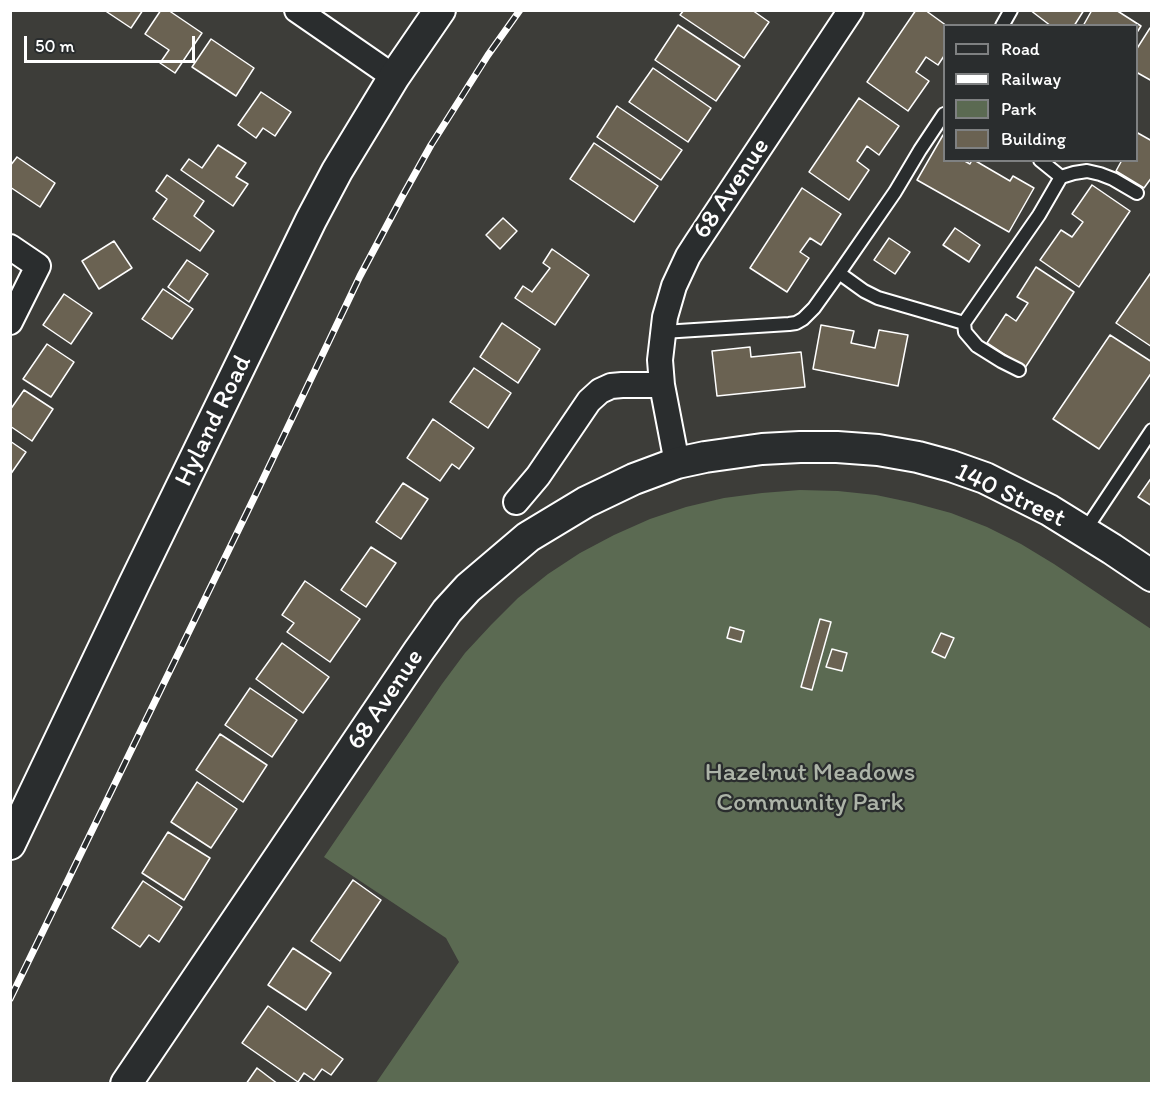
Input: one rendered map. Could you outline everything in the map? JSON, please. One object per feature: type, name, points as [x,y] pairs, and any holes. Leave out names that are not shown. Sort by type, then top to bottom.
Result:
[{"type":"street","points":[[297,10],[394,76]]},
{"type":"street","name":"Hyland Road","points":[[10,844],[287,268],[337,171],[394,76],[440,10]]},
{"type":"street","name":"68 Avenue","points":[[126,1083],[418,652],[454,603],[492,566],[555,519],[634,479],[677,463],[662,386],[660,360],[665,317],[674,286],[688,256],[851,10]]},
{"type":"street","points":[[10,247],[38,266],[10,322]]},
{"type":"street","points":[[516,502],[538,476],[585,407],[600,391],[621,385],[662,386]]},
{"type":"street","name":"140 Street","points":[[677,463],[762,449],[837,447],[878,450],[918,457],[985,478],[1049,510],[1152,576]]},
{"type":"lane","points":[[1003,24],[1011,10]]},
{"type":"lane","points":[[663,332],[796,323],[809,314],[895,192],[943,117]]},
{"type":"lane","points":[[1042,162],[1061,177]]},
{"type":"lane","points":[[1020,370],[977,346],[965,332],[964,323],[1038,215],[1061,177],[1087,171],[1100,174],[1137,193]]},
{"type":"lane","points":[[839,273],[878,298],[964,323]]},
{"type":"lane","points":[[1084,531],[1152,430]]},
{"type":"green space","name":"Hazelnut Meadows Community Park","points":[[800,490],[876,495],[951,513],[987,527],[1054,564],[1151,629],[1151,1083],[376,1083],[459,962],[446,938],[324,857],[442,684],[465,653],[518,598],[548,574],[580,553],[650,519],[686,507],[724,498]]},
{"type":"building","points":[[104,10],[143,10],[131,28]]},
{"type":"building","points":[[161,10],[168,10],[202,33],[175,73],[160,63],[169,50],[145,34]]},
{"type":"building","points":[[684,10],[752,10],[769,22],[744,58],[680,15]]},
{"type":"building","points":[[916,10],[925,10],[944,24],[943,58],[938,65],[926,57],[916,72],[929,81],[908,111],[867,82]]},
{"type":"building","points":[[1030,10],[1084,10],[1075,24],[1048,24]]},
{"type":"building","points":[[1092,10],[1116,10],[1138,24],[1084,24]]},
{"type":"building","points":[[678,25],[740,66],[716,101],[655,60]]},
{"type":"building","points":[[1150,28],[1152,29],[1152,81],[1138,73],[1138,47]]},
{"type":"building","points":[[211,39],[254,68],[236,96],[192,67]]},
{"type":"building","points":[[653,68],[711,108],[688,142],[629,102]]},
{"type":"building","points":[[261,92],[291,112],[275,136],[263,128],[256,138],[238,125]]},
{"type":"building","points":[[859,98],[899,126],[879,155],[867,146],[857,161],[869,170],[849,200],[809,172]]},
{"type":"building","points":[[617,106],[682,150],[661,180],[597,137]]},
{"type":"building","points":[[1138,133],[1152,141],[1152,177],[1144,188],[1116,171],[1121,162],[1138,162]]},
{"type":"building","points":[[943,135],[943,162],[970,164],[977,162],[1010,181],[1013,176],[1034,188],[1009,232],[917,180]]},
{"type":"building","points":[[594,143],[658,186],[634,222],[570,179]]},
{"type":"building","points":[[218,145],[246,163],[236,177],[248,184],[233,206],[181,170],[189,159],[202,168]]},
{"type":"building","points":[[17,157],[55,183],[40,207],[10,187],[10,166]]},
{"type":"building","points":[[167,175],[204,201],[194,216],[214,231],[200,251],[153,219],[167,199],[156,191]]},
{"type":"building","points":[[1092,185],[1130,211],[1079,287],[1040,260],[1061,230],[1072,237],[1083,222],[1072,214]]},
{"type":"building","points":[[802,188],[841,214],[821,245],[810,238],[800,252],[809,258],[787,292],[750,268]]},
{"type":"building","points":[[503,218],[517,231],[500,249],[486,235]]},
{"type":"building","points":[[955,228],[980,245],[969,262],[943,245]]},
{"type":"building","points":[[889,238],[910,252],[895,274],[874,260]]},
{"type":"building","points":[[114,241],[132,268],[99,289],[82,261]]},
{"type":"building","points":[[552,249],[589,275],[555,325],[515,298],[523,286],[532,292],[550,268],[543,263]]},
{"type":"building","points":[[187,260],[208,274],[189,302],[168,287]]},
{"type":"building","points":[[1036,267],[1074,292],[1025,368],[987,343],[1006,314],[1016,321],[1028,303],[1017,297]]},
{"type":"building","points":[[1152,271],[1152,347],[1116,323]]},
{"type":"building","points":[[163,289],[193,309],[172,339],[142,319]]},
{"type":"building","points":[[64,294],[92,313],[71,344],[43,325]]},
{"type":"building","points":[[502,323],[540,349],[518,383],[480,357]]},
{"type":"building","points":[[821,325],[854,331],[851,343],[875,348],[879,330],[908,335],[898,386],[813,369]]},
{"type":"building","points":[[1110,335],[1152,362],[1152,372],[1099,449],[1053,419]]},
{"type":"building","points":[[47,344],[74,362],[51,397],[23,379]]},
{"type":"building","points":[[750,347],[751,357],[801,352],[805,387],[717,396],[712,351]]},
{"type":"building","points":[[474,368],[511,393],[488,428],[450,402]]},
{"type":"building","points":[[24,390],[53,409],[32,441],[10,426],[10,410]]},
{"type":"building","points":[[433,419],[474,448],[459,469],[452,464],[440,481],[407,458]]},
{"type":"building","points":[[10,441],[26,452],[10,475]]},
{"type":"building","points":[[1152,477],[1152,506],[1138,497]]},
{"type":"building","points":[[403,483],[428,499],[401,539],[376,522]]},
{"type":"building","points":[[371,547],[396,563],[366,607],[341,590]]},
{"type":"building","points":[[305,581],[360,619],[330,662],[287,632],[294,623],[282,615]]},
{"type":"building","points":[[820,619],[831,622],[812,690],[801,687]]},
{"type":"building","points":[[730,627],[744,631],[741,642],[727,638]]},
{"type":"building","points":[[941,633],[954,638],[945,658],[932,652]]},
{"type":"building","points":[[282,643],[329,677],[303,713],[256,679]]},
{"type":"building","points":[[832,649],[847,653],[842,671],[826,667]]},
{"type":"building","points":[[250,688],[297,720],[272,757],[225,725]]},
{"type":"building","points":[[220,734],[267,765],[243,802],[196,770]]},
{"type":"building","points":[[197,782],[237,809],[211,848],[171,822]]},
{"type":"building","points":[[168,832],[210,858],[184,900],[142,873]]},
{"type":"building","points":[[353,880],[381,900],[340,961],[311,941]]},
{"type":"building","points":[[143,881],[182,907],[159,942],[149,935],[140,947],[112,928]]},
{"type":"building","points":[[293,948],[331,973],[306,1010],[268,985]]},
{"type":"building","points":[[268,1006],[343,1059],[331,1075],[322,1069],[314,1080],[304,1073],[298,1082],[242,1043]]},
{"type":"building","points":[[257,1068],[278,1084],[246,1084]]},
{"type":"railway","points":[[10,999],[360,276],[431,145],[488,55],[520,10]]}]
